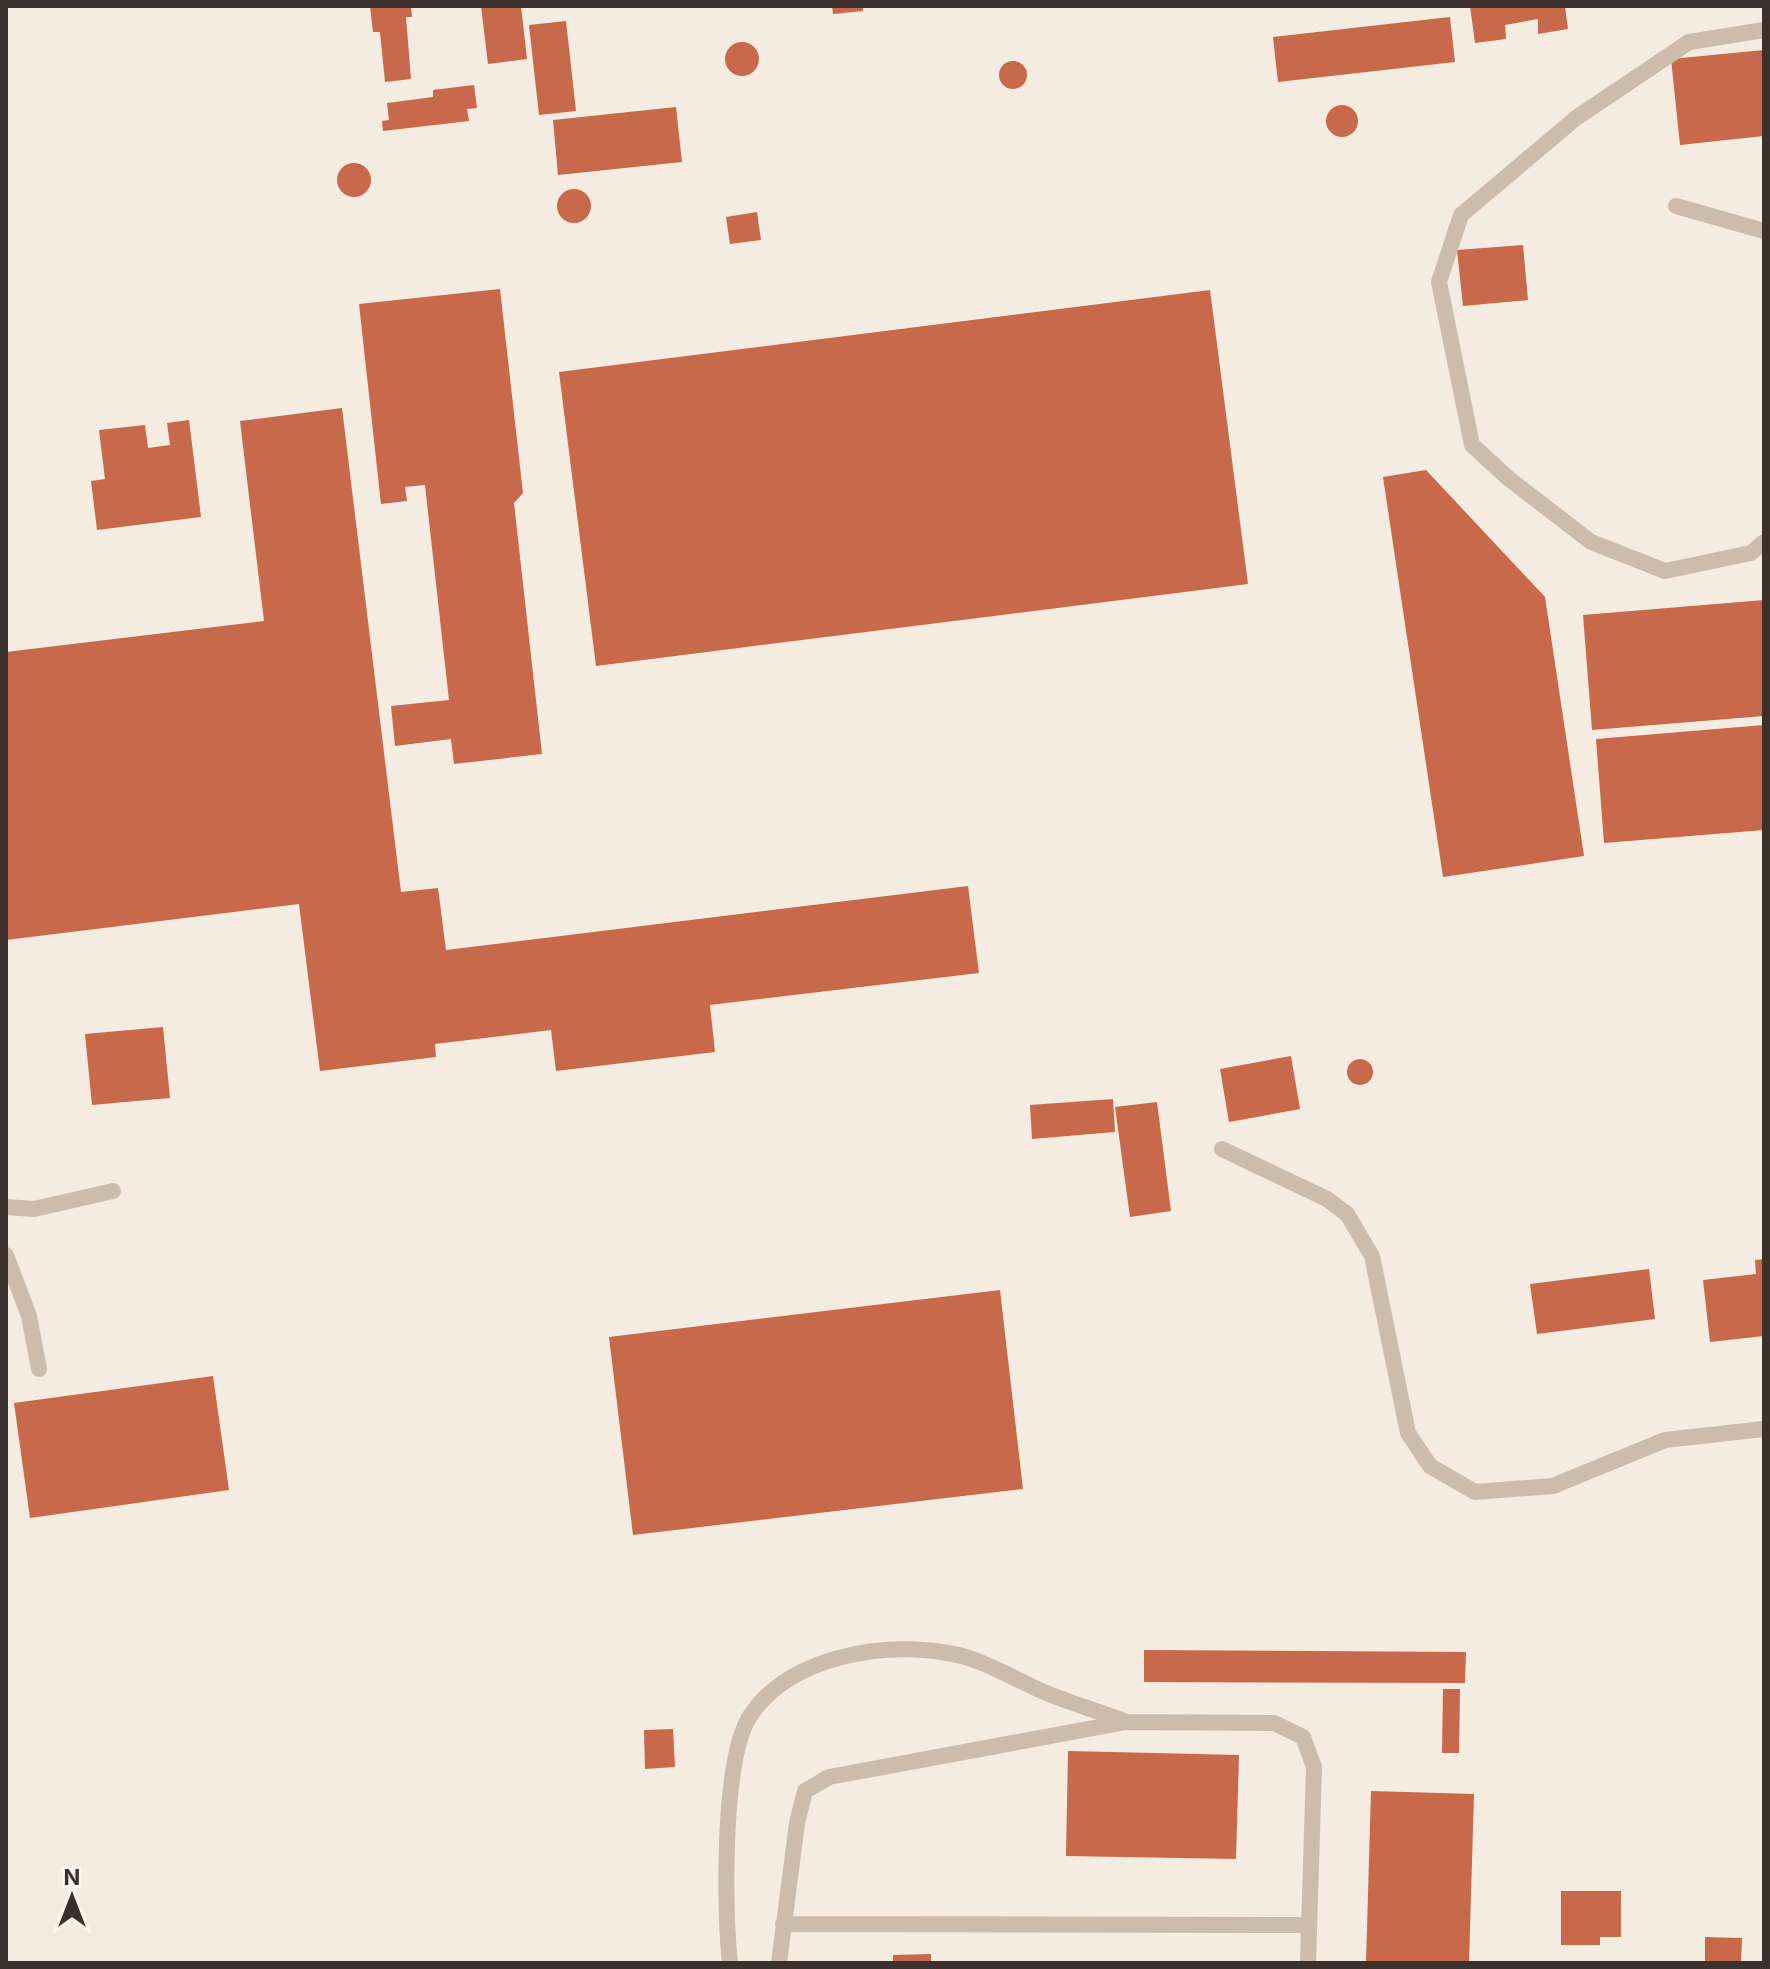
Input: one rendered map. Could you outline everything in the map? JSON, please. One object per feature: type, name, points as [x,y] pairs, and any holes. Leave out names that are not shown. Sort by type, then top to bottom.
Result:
[{"type":"lane","points":[[1764,30],[1689,42],[1576,118],[1461,215],[1439,282],[1472,445],[1508,478],[1591,542],[1665,571],[1751,553],[1764,542]]},
{"type":"lane","points":[[1676,206],[1764,231]]},
{"type":"lane","points":[[1222,1149],[1327,1199],[1347,1214],[1372,1256],[1408,1433],[1430,1466],[1475,1492],[1553,1486],[1665,1440],[1764,1429]]},
{"type":"lane","points":[[6,1207],[34,1209],[113,1191]]},
{"type":"lane","points":[[6,1255],[29,1316],[39,1369]]},
{"type":"lane","points":[[730,1963],[727,1892],[734,1759],[748,1718],[772,1689],[797,1673],[854,1654],[910,1650],[951,1653],[1048,1694],[1126,1722]]},
{"type":"lane","points":[[779,1963],[797,1823],[805,1791],[829,1777],[1126,1722],[1274,1723],[1303,1737],[1314,1767],[1308,1963]]},
{"type":"lane","points":[[783,1924],[1309,1925]]},
{"type":"building","points":[[370,6],[411,6],[412,17],[406,17],[411,79],[385,82],[380,32],[373,32]]},
{"type":"building","points":[[481,6],[521,6],[527,59],[488,64]]},
{"type":"building","points":[[832,6],[863,6],[863,11],[833,14]]},
{"type":"building","points":[[1470,6],[1565,6],[1568,29],[1538,34],[1538,19],[1505,25],[1506,39],[1475,43]]},
{"type":"building","points":[[1450,17],[1455,62],[1278,82],[1273,37]]},
{"type":"building","points":[[566,21],[576,111],[539,115],[529,25]]},
{"type":"building","points":[[742,42],[754,47],[759,59],[754,71],[742,76],[730,71],[725,59],[730,47]]},
{"type":"building","points":[[1764,50],[1764,136],[1680,145],[1671,59]]},
{"type":"building","points":[[1013,61],[1023,65],[1027,75],[1023,85],[1013,89],[1003,85],[999,75],[1003,65]]},
{"type":"building","points":[[474,85],[477,108],[467,109],[469,121],[383,131],[382,121],[389,120],[387,103],[433,97],[433,90]]},
{"type":"building","points":[[1342,105],[1353,110],[1358,121],[1353,132],[1342,137],[1331,132],[1326,121],[1331,110]]},
{"type":"building","points":[[676,107],[682,162],[558,175],[553,120]]},
{"type":"building","points":[[354,163],[366,168],[371,180],[366,192],[354,197],[342,192],[337,180],[342,168]]},
{"type":"building","points":[[574,189],[586,194],[591,206],[586,218],[574,223],[562,218],[557,206],[562,194]]},
{"type":"building","points":[[757,212],[761,240],[730,244],[726,217]]},
{"type":"building","points":[[1523,245],[1528,300],[1463,306],[1457,250]]},
{"type":"building","points":[[500,289],[523,493],[514,503],[542,754],[454,764],[451,739],[395,746],[391,706],[449,700],[425,485],[405,487],[407,501],[381,504],[359,304]]},
{"type":"building","points":[[1210,290],[1248,584],[596,666],[559,372]]},
{"type":"building","points":[[342,408],[401,892],[438,888],[446,950],[968,886],[979,973],[710,1005],[715,1052],[556,1071],[551,1030],[435,1044],[436,1057],[320,1071],[299,904],[6,940],[6,652],[264,621],[240,421]]},
{"type":"building","points":[[189,420],[201,517],[97,530],[91,481],[105,479],[99,430],[145,425],[148,448],[170,445],[167,423]]},
{"type":"building","points":[[1426,470],[1545,597],[1584,856],[1443,877],[1383,477]]},
{"type":"building","points":[[1764,600],[1764,716],[1592,730],[1583,615]]},
{"type":"building","points":[[1764,725],[1764,830],[1604,843],[1596,739]]},
{"type":"building","points":[[163,1027],[170,1098],[92,1105],[85,1034]]},
{"type":"building","points":[[1291,1056],[1300,1109],[1229,1122],[1220,1069]]},
{"type":"building","points":[[1360,1059],[1369,1063],[1373,1072],[1369,1081],[1360,1085],[1351,1081],[1347,1072],[1351,1063]]},
{"type":"building","points":[[1113,1099],[1115,1132],[1032,1139],[1030,1105]]},
{"type":"building","points":[[1157,1102],[1171,1211],[1130,1217],[1115,1107]]},
{"type":"building","points":[[1764,1259],[1764,1336],[1710,1342],[1703,1280],[1756,1274],[1755,1260]]},
{"type":"building","points":[[1649,1269],[1655,1319],[1537,1334],[1530,1284]]},
{"type":"building","points":[[1000,1290],[1023,1489],[633,1535],[609,1337]]},
{"type":"building","points":[[213,1376],[229,1490],[30,1518],[14,1403]]},
{"type":"building","points":[[1144,1650],[1466,1652],[1465,1683],[1144,1682]]},
{"type":"building","points":[[1443,1689],[1460,1689],[1459,1753],[1442,1753]]},
{"type":"building","points":[[673,1729],[675,1767],[645,1769],[644,1730]]},
{"type":"building","points":[[1068,1751],[1239,1755],[1236,1859],[1066,1856]]},
{"type":"building","points":[[1371,1791],[1474,1794],[1469,1963],[1366,1963]]},
{"type":"building","points":[[1561,1891],[1621,1891],[1621,1937],[1600,1937],[1600,1945],[1561,1945]]},
{"type":"building","points":[[1705,1937],[1742,1938],[1741,1963],[1705,1963]]},
{"type":"building","points":[[931,1954],[931,1963],[893,1963],[893,1955]]}]
